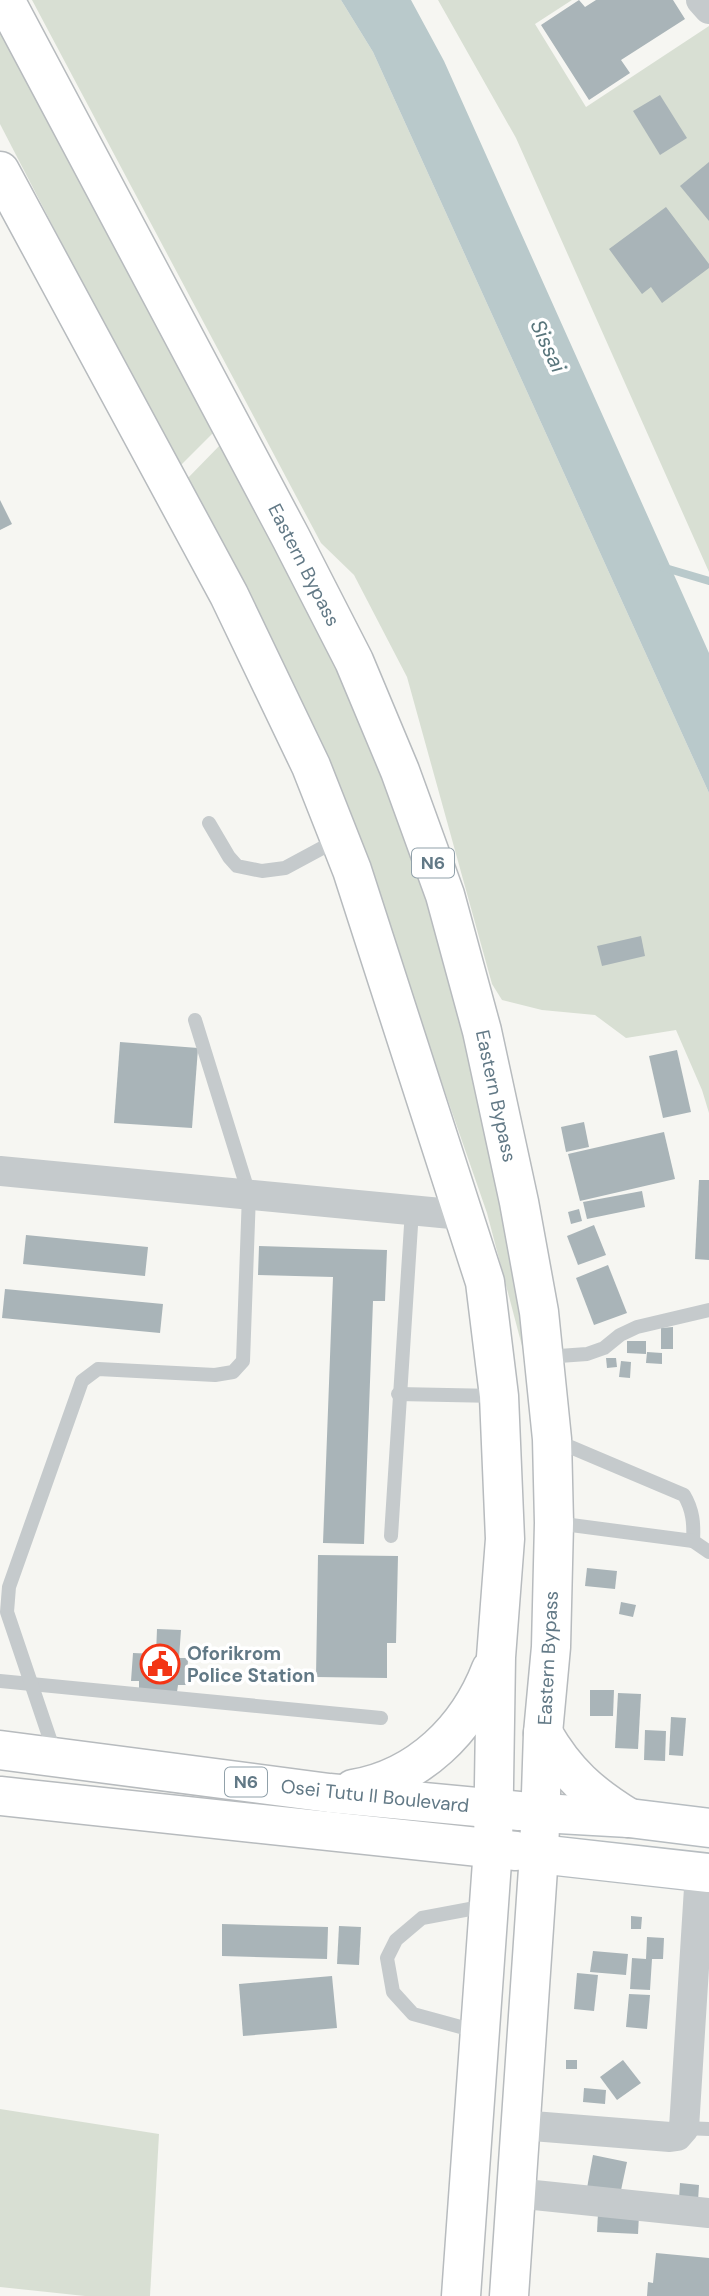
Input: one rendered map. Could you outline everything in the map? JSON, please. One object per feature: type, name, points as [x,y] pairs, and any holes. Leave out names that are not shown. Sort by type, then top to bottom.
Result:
[{"type":"main road","name":"Eastern Bypass","points":[[5,0],[354,661],[400,771],[445,895],[482,1031],[519,1202],[539,1312],[552,1439],[554,1523],[551,1647],[543,1733],[539,1854],[509,2296]]},
{"type":"main road","points":[[0,171],[229,595],[311,765],[340,839],[386,974],[485,1282],[499,1396],[505,1539],[496,1657],[493,1848],[461,2296]]},
{"type":"main road","points":[[330,1793],[367,1787],[403,1773],[434,1752],[461,1725],[482,1693],[496,1657]]},
{"type":"main road","points":[[543,1733],[557,1758],[578,1781],[602,1802],[629,1818]]},
{"type":"main road","name":"Osei Tutu II Boulevard","points":[[0,1750],[330,1793],[541,1813],[629,1818],[709,1828]]},
{"type":"main road","name":"Osei Tutu II Boulevard","points":[[0,1796],[705,1873]]},
{"type":"street","points":[[701,0],[709,9]]},
{"type":"street","points":[[0,1171],[462,1215]]},
{"type":"street","points":[[520,2125],[670,2137],[696,2129],[694,2047],[702,1968],[705,1873]]},
{"type":"street","points":[[515,2193],[709,2213]]},
{"type":"lane","points":[[209,823],[237,866],[262,871],[285,868],[340,839]]},
{"type":"lane","points":[[56,1756],[7,1612],[9,1587],[82,1381],[98,1369],[215,1375],[233,1372],[243,1361],[249,1194],[195,1020]]},
{"type":"lane","points":[[391,1536],[398,1394],[412,1210]]},
{"type":"lane","points":[[544,1357],[587,1354],[604,1348],[620,1335],[637,1327],[709,1310]]},
{"type":"lane","points":[[398,1394],[499,1396]]},
{"type":"lane","points":[[552,1439],[684,1495],[694,1525],[693,1541]]},
{"type":"lane","points":[[554,1523],[693,1541],[709,1552]]},
{"type":"lane","points":[[0,1681],[381,1718]]},
{"type":"lane","points":[[480,2033],[413,2014],[393,1992],[387,1958],[396,1940],[422,1918],[489,1906]]},
{"type":"shaded area","points":[[32,0],[341,0],[373,52],[709,793],[709,1113],[676,1030],[626,1038],[595,1015],[542,1010],[502,1000],[492,984],[407,677],[354,575],[321,543]]},
{"type":"shaded area","points":[[438,0],[572,0],[535,24],[586,107],[709,26],[709,572],[516,138]]},
{"type":"shaded area","points":[[0,21],[216,430],[178,468],[0,124]]},
{"type":"shaded area","points":[[223,442],[341,671],[417,868],[503,1183],[527,1365],[487,1213],[436,1066],[245,590],[185,481]]},
{"type":"shaded area","points":[[0,2109],[159,2134],[150,2296],[85,2296],[0,2287]]},
{"type":"water","name":"Sissai","points":[[341,0],[411,0],[444,61],[709,653],[709,793],[373,52]]},
{"type":"building","points":[[579,0],[585,7],[596,0],[673,0],[685,19],[621,60],[630,73],[589,100],[541,25]]},
{"type":"building","points":[[660,95],[687,138],[660,155],[633,111]]},
{"type":"building","points":[[709,162],[709,221],[680,186]]},
{"type":"building","points":[[666,207],[709,264],[709,268],[662,303],[651,287],[642,294],[609,249]]},
{"type":"building","points":[[0,500],[12,524],[0,530]]},
{"type":"building","points":[[641,936],[645,956],[602,966],[597,946]]},
{"type":"building","points":[[120,1042],[198,1048],[192,1128],[114,1123]]},
{"type":"building","points":[[677,1050],[691,1112],[663,1118],[649,1056]]},
{"type":"building","points":[[584,1122],[589,1147],[566,1152],[561,1127]]},
{"type":"building","points":[[664,1132],[675,1179],[580,1201],[568,1154]]},
{"type":"building","points":[[699,1180],[709,1180],[709,1260],[695,1259]]},
{"type":"building","points":[[642,1191],[645,1207],[587,1219],[583,1202]]},
{"type":"building","points":[[579,1209],[582,1221],[571,1224],[568,1212]]},
{"type":"building","points":[[594,1225],[606,1255],[578,1265],[567,1236]]},
{"type":"building","points":[[26,1235],[148,1247],[145,1276],[23,1264]]},
{"type":"building","points":[[259,1246],[387,1250],[385,1301],[373,1301],[364,1544],[323,1543],[333,1277],[258,1275]]},
{"type":"building","points":[[608,1265],[627,1313],[594,1325],[576,1278]]},
{"type":"building","points":[[5,1289],[163,1304],[160,1333],[2,1318]]},
{"type":"building","points":[[673,1327],[673,1349],[661,1349],[661,1328]]},
{"type":"building","points":[[627,1341],[646,1341],[646,1354],[627,1353]]},
{"type":"building","points":[[647,1352],[662,1353],[662,1364],[646,1363]]},
{"type":"building","points":[[606,1358],[616,1358],[617,1367],[607,1368]]},
{"type":"building","points":[[621,1361],[631,1362],[630,1378],[619,1377]]},
{"type":"building","points":[[318,1555],[398,1556],[396,1643],[387,1643],[387,1678],[316,1677]]},
{"type":"building","points":[[587,1568],[617,1571],[615,1589],[585,1586]]},
{"type":"building","points":[[621,1602],[636,1605],[633,1617],[619,1614]]},
{"type":"building","points":[[157,1629],[181,1630],[179,1658],[188,1658],[187,1685],[178,1685],[177,1692],[139,1690],[139,1681],[131,1681],[133,1653],[156,1654]]},
{"type":"building","points":[[590,1690],[614,1690],[613,1716],[590,1716]]},
{"type":"building","points":[[618,1693],[641,1694],[638,1749],[615,1748]]},
{"type":"building","points":[[671,1717],[686,1718],[683,1756],[669,1755]]},
{"type":"building","points":[[645,1730],[666,1731],[665,1761],[644,1760]]},
{"type":"building","points":[[631,1916],[642,1917],[641,1929],[631,1929]]},
{"type":"building","points":[[222,1924],[328,1927],[327,1959],[222,1956]]},
{"type":"building","points":[[339,1926],[361,1927],[359,1965],[337,1964]]},
{"type":"building","points":[[647,1937],[664,1938],[663,1959],[652,1959],[650,1990],[630,1989],[632,1958],[646,1959]]},
{"type":"building","points":[[593,1951],[628,1954],[626,1975],[590,1972]]},
{"type":"building","points":[[577,1973],[598,1975],[594,2011],[574,2009]]},
{"type":"building","points":[[332,1976],[337,2028],[243,2036],[239,1984]]},
{"type":"building","points":[[629,1994],[650,1995],[647,2029],[626,2027]]},
{"type":"building","points":[[566,2060],[577,2060],[577,2069],[566,2069]]},
{"type":"building","points":[[623,2060],[641,2083],[617,2100],[600,2077]]},
{"type":"building","points":[[584,2088],[606,2090],[605,2104],[583,2102]]},
{"type":"building","points":[[593,2155],[627,2162],[620,2195],[587,2188]]},
{"type":"building","points":[[680,2183],[699,2185],[698,2201],[679,2199]]},
{"type":"building","points":[[598,2213],[639,2215],[638,2234],[597,2232]]},
{"type":"building","points":[[656,2253],[709,2258],[709,2296],[647,2296],[648,2282],[653,2283]]},
{"type":"waterway","points":[[662,567],[709,581]]},
{"type":"place","name":"Oforikrom Police Station","points":[[160,1664]]}]
